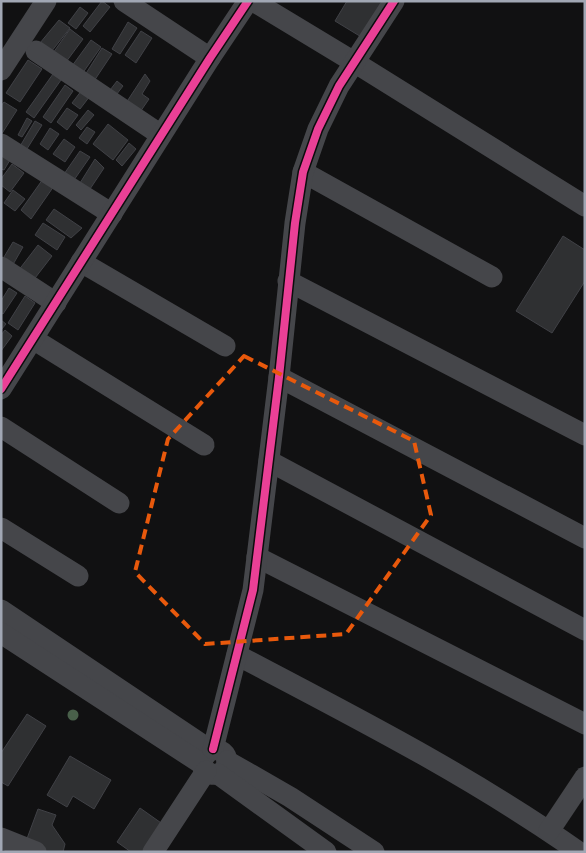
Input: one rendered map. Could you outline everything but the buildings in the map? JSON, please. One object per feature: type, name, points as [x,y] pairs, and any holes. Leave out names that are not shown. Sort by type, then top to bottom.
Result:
[{"type":"street","points":[[2,69],[46,1]]},
{"type":"street","points":[[124,1],[210,58]]},
{"type":"street","points":[[153,852],[213,761],[253,590],[279,377],[288,281],[303,172],[318,129],[339,86],[394,1]]},
{"type":"street","points":[[4,379],[33,339],[210,58],[260,4],[585,206]]},
{"type":"street","points":[[36,51],[161,135]]},
{"type":"street","points":[[1,144],[112,214]]},
{"type":"street","points":[[303,172],[492,277]]},
{"type":"street","points":[[81,262],[225,346]]},
{"type":"street","points":[[1,267],[56,303]]},
{"type":"street","points":[[288,281],[585,436]]},
{"type":"street","points":[[33,339],[204,445]]},
{"type":"street","points":[[279,377],[585,538]]},
{"type":"street","points":[[1,428],[119,503]]},
{"type":"street","points":[[268,461],[585,630]]},
{"type":"street","points":[[1,528],[78,576]]},
{"type":"street","points":[[257,556],[585,724]]},
{"type":"street","points":[[1,610],[213,761],[326,852]]},
{"type":"street","points":[[1,633],[213,761],[290,797],[374,852]]},
{"type":"street","points":[[237,654],[427,756],[549,831],[579,852]]},
{"type":"street","points":[[549,831],[585,777]]},
{"type":"street","points":[[1,838],[36,852]]},
{"type":"highlighted area","points":[[244,356],[414,441],[431,515],[346,634],[205,644],[135,572],[168,439]]},
{"type":"cycle path","points":[[1,389],[248,1]]},
{"type":"cycle path","points":[[213,749],[253,590],[279,377],[295,223],[303,172],[318,129],[339,86],[394,1]]}]
